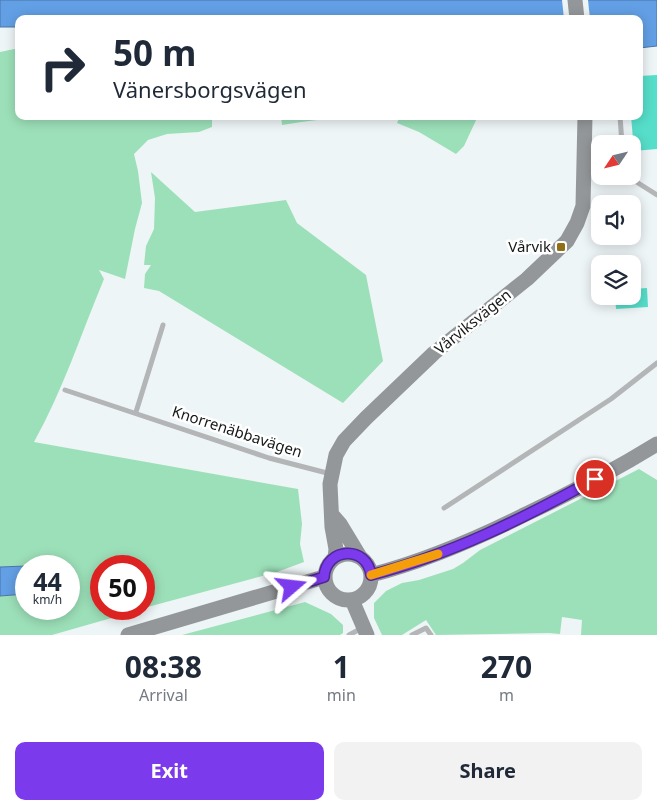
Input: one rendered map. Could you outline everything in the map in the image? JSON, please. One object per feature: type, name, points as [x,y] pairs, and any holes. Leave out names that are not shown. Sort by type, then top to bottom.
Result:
[{"type":"main road","points":[[575,0],[577,15]]},
{"type":"main road","name":"Vårviksvägen","points":[[334,558],[336,549],[330,496],[336,455],[344,441],[366,418],[434,353],[527,278],[567,241],[578,223],[583,206],[584,120]]},
{"type":"main road","points":[[371,575],[449,550],[478,538],[566,495],[657,444]]},
{"type":"main road","name":"Vårviksvägen","points":[[333,516],[360,557]]},
{"type":"main road","points":[[346,554],[360,557],[368,565],[371,575],[370,584],[366,591],[360,597],[352,600],[343,600],[331,593],[326,586],[324,577],[327,566],[334,558],[346,554]]},
{"type":"main road","points":[[128,635],[324,577]]},
{"type":"main road","points":[[352,600],[365,631]]},
{"type":"lane","points":[[620,120],[621,135]]},
{"type":"lane","points":[[584,174],[591,174]]},
{"type":"lane","points":[[641,185],[657,195]]},
{"type":"lane","points":[[136,412],[163,324]]},
{"type":"lane","points":[[444,508],[611,399],[657,362]]},
{"type":"lane","name":"Knorrenäbbavägen","points":[[65,390],[270,458],[332,474]]},
{"type":"lane","points":[[412,635],[426,628],[431,635]]},
{"type":"lane","points":[[349,635],[365,631]]},
{"type":"green space","points":[[15,49],[15,120],[212,120],[212,127],[199,132],[167,134],[148,140],[134,154],[142,203],[125,279],[99,270],[104,279],[63,382],[34,442],[298,489],[302,524],[300,544],[304,562],[277,572],[155,605],[155,555],[90,555],[90,620],[104,620],[52,635],[0,635],[0,596],[15,595],[15,620],[80,620],[80,555],[15,555],[15,567],[0,567],[0,52]]},
{"type":"green space","points":[[281,120],[318,120],[282,125]]},
{"type":"green space","points":[[398,120],[476,120],[464,146],[456,154],[419,132],[397,123]]},
{"type":"green space","points":[[151,172],[195,212],[286,200],[297,223],[366,275],[383,361],[343,403],[159,291],[144,288],[145,274],[151,265],[144,265],[146,246],[154,229],[155,198]]},
{"type":"green space","points":[[639,469],[657,480],[657,635],[581,635],[582,620],[562,617],[560,634],[436,635],[426,620],[402,635],[382,635],[374,618],[374,603],[386,591],[402,583],[419,580],[453,569],[480,550]]},
{"type":"green space","points":[[305,602],[331,614],[343,625],[343,633],[340,635],[182,635]]},
{"type":"water","points":[[0,0],[657,0],[657,46],[643,48],[643,15],[15,15],[15,27],[0,27]]},
{"type":"water","points":[[15,566],[15,595],[0,596],[0,567]]},
{"type":"pier","points":[[562,0],[588,0],[590,15],[564,15]]},
{"type":"building","points":[[657,75],[657,149],[641,150],[641,135],[633,135],[631,120],[643,120],[643,76]]},
{"type":"building","points":[[641,288],[647,288],[648,307],[616,309],[616,305],[641,305]]},
{"type":"slow traffic","points":[[371,575],[438,554]]},
{"type":"place","name":"Vårvik","points":[[561,247]]},
{"type":"route","points":[[292,587],[324,577],[329,562],[341,554],[351,554],[360,557],[368,565],[371,575],[449,550],[478,538],[595,479]]}]
